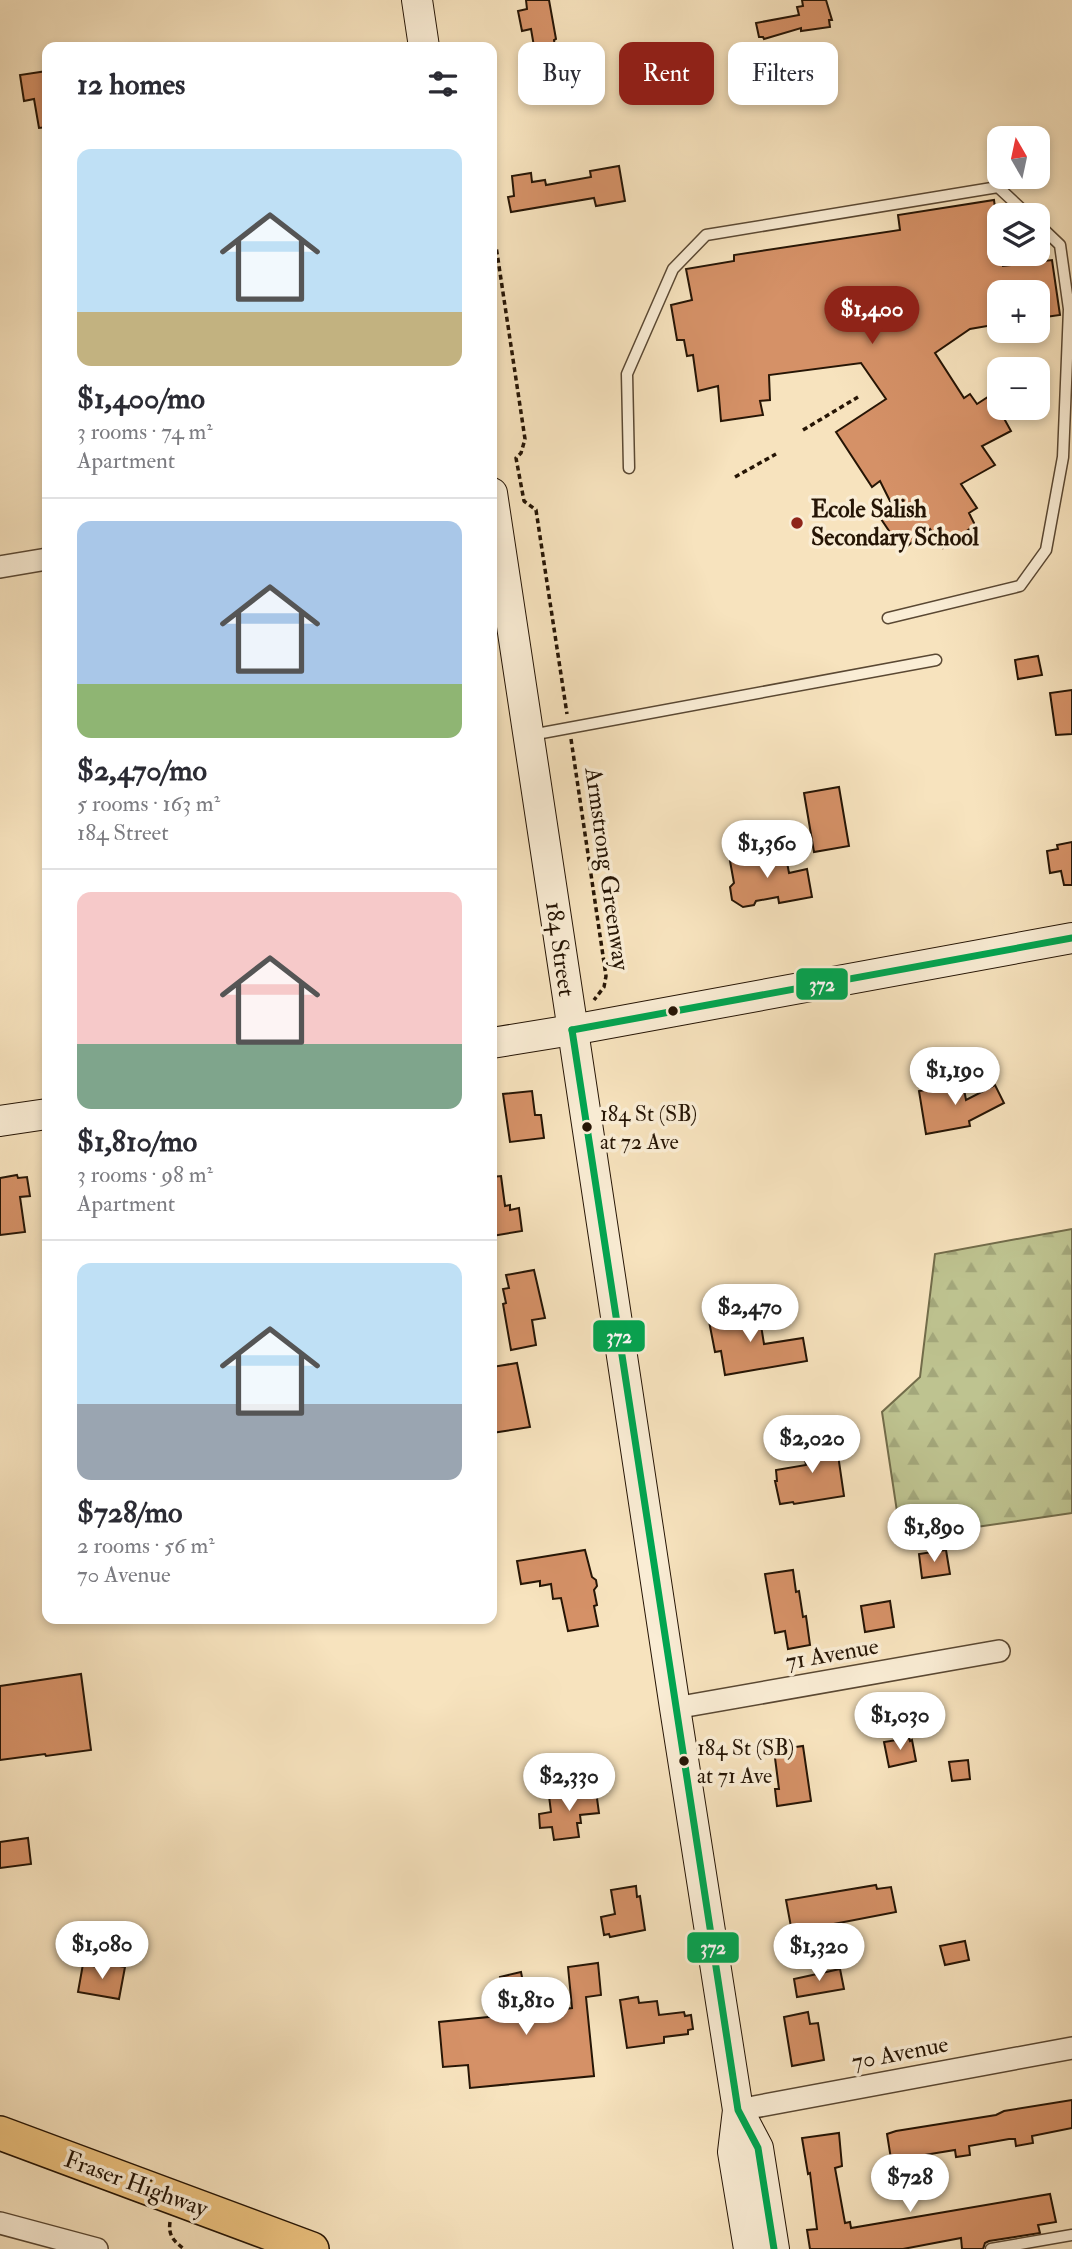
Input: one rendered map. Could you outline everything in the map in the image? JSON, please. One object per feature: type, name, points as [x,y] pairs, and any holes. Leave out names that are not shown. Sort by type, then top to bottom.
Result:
[{"type":"main road","points":[[417,0],[423,42]]},
{"type":"main road","name":"184 Street","points":[[497,527],[738,2110],[733,2152],[749,2249]]},
{"type":"main road","points":[[497,1042],[1072,939]]},
{"type":"main road","points":[[0,1121],[42,1115]]},
{"type":"main road","name":"184 Street","points":[[738,2110],[758,2148],[774,2249]]},
{"type":"main road","name":"Fraser Highway","points":[[0,2133],[312,2249]]},
{"type":"street","points":[[0,567],[42,560]]},
{"type":"street","name":"71 Avenue","points":[[675,1708],[999,1651]]},
{"type":"street","name":"70 Avenue","points":[[738,2110],[1072,2048]]},
{"type":"street","points":[[0,2222],[97,2249]]},
{"type":"lane","points":[[629,468],[626,374],[673,269],[706,235],[998,187],[1015,203]]},
{"type":"lane","points":[[888,618],[1020,586],[1046,550],[1063,457],[1069,309],[1066,245],[1050,233]]},
{"type":"lane","points":[[528,736],[936,660]]},
{"type":"lane","points":[[991,2249],[1072,2235]]},
{"type":"path","points":[[497,253],[525,439],[521,453],[516,458],[524,501],[536,510],[567,712]]},
{"type":"path","points":[[803,430],[859,397]]},
{"type":"path","points":[[735,477],[776,454]]},
{"type":"path","name":"Armstrong Greenway","points":[[571,739],[606,976],[604,987],[594,1000]]},
{"type":"path","points":[[170,2220],[169,2233],[184,2249]]},
{"type":"green space","points":[[1072,1229],[1072,1513],[901,1538],[882,1412],[920,1377],[935,1254]]},
{"type":"building","points":[[526,0],[549,0],[554,42],[533,42],[531,29],[522,31],[518,11],[527,9]]},
{"type":"building","points":[[802,0],[826,0],[832,20],[829,20],[830,27],[801,31],[801,28],[764,39],[759,37],[756,23],[799,15],[797,7],[803,6]]},
{"type":"building","points":[[42,72],[42,128],[39,128],[34,99],[24,101],[20,75]]},
{"type":"building","points":[[619,166],[625,201],[596,206],[594,198],[511,212],[508,197],[514,196],[512,176],[531,173],[532,182],[545,180],[546,185],[591,177],[590,171]]},
{"type":"building","points":[[994,200],[994,203],[987,203],[987,266],[1050,266],[1052,260],[1060,315],[1050,316],[1050,280],[987,280],[987,326],[970,329],[935,353],[964,398],[970,394],[977,404],[987,398],[987,420],[1005,420],[1011,431],[982,446],[995,465],[961,484],[977,508],[969,513],[975,525],[943,548],[930,529],[902,550],[879,516],[893,507],[880,481],[872,487],[836,432],[886,399],[861,363],[769,375],[770,400],[760,401],[763,415],[721,421],[718,386],[698,391],[693,355],[687,356],[684,340],[677,340],[671,305],[692,300],[686,269],[734,261],[734,255],[900,230],[898,215]]},
{"type":"building","points":[[1038,656],[1042,675],[1018,679],[1015,660]]},
{"type":"building","points":[[1072,690],[1072,734],[1056,735],[1050,693]]},
{"type":"building","points":[[839,787],[849,846],[814,852],[804,793]]},
{"type":"building","points":[[1072,842],[1072,885],[1064,885],[1061,871],[1050,873],[1047,851],[1058,849],[1057,845]]},
{"type":"building","points":[[765,852],[768,855],[781,852],[782,858],[786,857],[789,873],[807,869],[812,897],[779,903],[778,897],[756,901],[754,905],[743,907],[732,900],[730,887],[734,883],[730,861],[755,857]]},
{"type":"building","points":[[963,1084],[966,1100],[995,1085],[1004,1103],[969,1121],[970,1126],[926,1134],[919,1091]]},
{"type":"building","points":[[532,1091],[535,1115],[541,1115],[544,1138],[510,1142],[503,1094]]},
{"type":"building","points":[[17,1175],[18,1178],[27,1177],[30,1196],[20,1197],[25,1232],[0,1235],[0,1178]]},
{"type":"building","points":[[497,1176],[501,1176],[505,1206],[510,1205],[510,1210],[519,1208],[522,1231],[497,1235]]},
{"type":"building","points":[[534,1270],[545,1318],[532,1320],[536,1345],[511,1350],[503,1304],[506,1303],[503,1289],[509,1288],[506,1275]]},
{"type":"building","points":[[750,1308],[755,1311],[756,1319],[760,1319],[764,1344],[803,1338],[807,1361],[725,1375],[721,1351],[715,1352],[708,1316]]},
{"type":"building","points":[[517,1363],[530,1427],[497,1432],[497,1366]]},
{"type":"building","points":[[824,1438],[825,1443],[836,1441],[844,1496],[780,1504],[775,1481],[776,1470],[806,1465],[802,1441]]},
{"type":"building","points":[[585,1550],[592,1577],[596,1580],[597,1586],[594,1590],[597,1605],[594,1606],[598,1626],[568,1631],[561,1598],[553,1599],[551,1584],[540,1586],[540,1581],[521,1584],[517,1561]]},
{"type":"building","points":[[946,1550],[950,1574],[922,1578],[919,1554]]},
{"type":"building","points":[[793,1570],[803,1617],[806,1616],[810,1645],[788,1649],[785,1631],[775,1633],[765,1574]]},
{"type":"building","points":[[890,1601],[894,1627],[865,1632],[861,1606]]},
{"type":"building","points":[[81,1674],[91,1750],[0,1760],[0,1686]]},
{"type":"building","points":[[909,1738],[912,1740],[916,1761],[889,1767],[884,1742]]},
{"type":"building","points":[[803,1746],[811,1801],[777,1806],[775,1789],[779,1789],[774,1750]]},
{"type":"building","points":[[968,1760],[970,1779],[952,1781],[949,1762]]},
{"type":"building","points":[[596,1791],[599,1813],[580,1815],[581,1823],[577,1823],[579,1837],[554,1840],[552,1827],[540,1828],[539,1814],[551,1812],[549,1796]]},
{"type":"building","points":[[28,1838],[31,1864],[0,1868],[0,1842]]},
{"type":"building","points":[[876,1885],[877,1889],[891,1887],[896,1912],[792,1932],[786,1900]]},
{"type":"building","points":[[636,1886],[645,1930],[610,1937],[609,1934],[604,1935],[601,1917],[615,1914],[611,1890]]},
{"type":"building","points":[[965,1941],[969,1960],[945,1965],[940,1946]]},
{"type":"building","points":[[598,1963],[601,1995],[586,1997],[594,2076],[470,2088],[468,2065],[443,2067],[439,2022],[508,2015],[500,1977],[521,1972],[529,2013],[572,2008],[568,1967]]},
{"type":"building","points":[[83,1964],[107,1969],[108,1964],[125,1967],[119,1999],[78,1992]]},
{"type":"building","points":[[840,1969],[844,1989],[797,1997],[794,1979]]},
{"type":"building","points":[[638,1997],[639,2003],[657,2001],[659,2015],[684,2012],[685,2016],[691,2015],[693,2029],[688,2030],[688,2034],[664,2037],[664,2043],[627,2048],[620,2000]]},
{"type":"building","points":[[808,2012],[810,2024],[818,2023],[824,2060],[792,2066],[784,2017]]},
{"type":"building","points":[[1072,2100],[1072,2128],[1032,2136],[1033,2143],[1016,2146],[1015,2139],[1009,2139],[969,2146],[970,2155],[956,2157],[955,2150],[924,2155],[925,2163],[909,2166],[907,2158],[891,2159],[887,2134],[896,2131]]},
{"type":"building","points":[[839,2133],[842,2166],[835,2168],[845,2223],[850,2222],[851,2228],[1050,2194],[1056,2222],[1038,2225],[1040,2233],[989,2241],[983,2249],[962,2249],[961,2238],[903,2249],[810,2249],[807,2230],[817,2229],[810,2173],[808,2174],[802,2138]]},
{"type":"transit line","name":"372","points":[[572,1030],[1072,938]]},
{"type":"transit line","name":"372","points":[[572,1030],[738,2110],[758,2148],[774,2249]]},
{"type":"place","name":"Ecole Salish Secondary School","points":[[797,523]]},
{"type":"place","name":"184 St (SB) at 72 Ave","points":[[587,1127]]},
{"type":"place","name":"184 St (SB) at 71 Ave","points":[[684,1761]]}]
